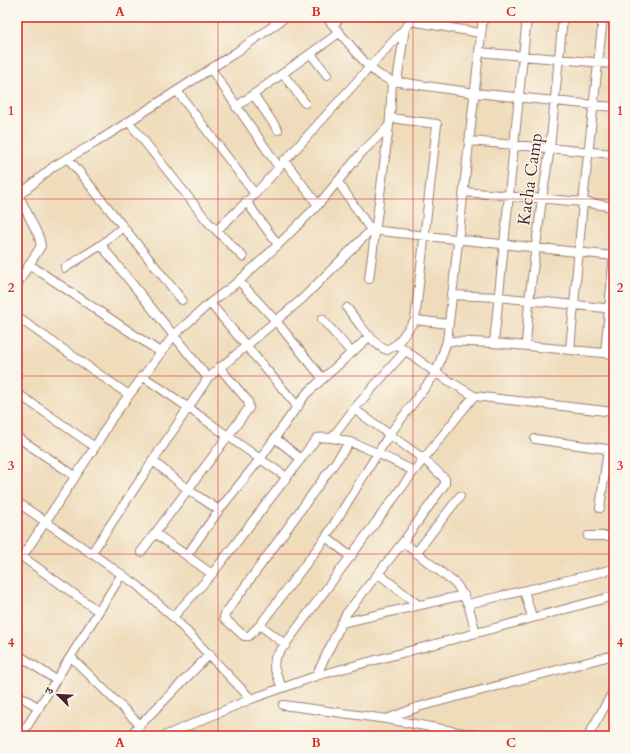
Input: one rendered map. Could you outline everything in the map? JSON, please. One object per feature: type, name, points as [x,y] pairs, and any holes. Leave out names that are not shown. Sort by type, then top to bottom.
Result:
[{"type":"street","points":[[17,284],[39,250],[41,242],[18,197],[54,166],[129,122],[211,69],[286,17]]},
{"type":"street","points":[[326,17],[368,66],[379,74],[394,81],[519,98],[614,107]]},
{"type":"street","points":[[333,25],[341,17]]},
{"type":"street","points":[[446,27],[448,17]]},
{"type":"street","points":[[350,442],[224,616],[247,637],[260,625],[326,537],[389,435],[436,373],[447,341],[451,295],[470,141],[480,33],[483,17]]},
{"type":"street","points":[[494,343],[527,17]]},
{"type":"street","name":"Kacha Camp","points":[[526,345],[542,199],[550,148],[563,17]]},
{"type":"street","points":[[570,350],[583,202],[603,17]]},
{"type":"street","points":[[217,230],[255,194],[368,66],[413,19],[480,33]]},
{"type":"street","points":[[369,279],[373,230],[390,118],[394,81],[405,28]]},
{"type":"street","points":[[236,107],[252,94],[283,74],[339,33]]},
{"type":"street","points":[[479,52],[614,64]]},
{"type":"street","points":[[311,54],[327,75]]},
{"type":"street","points":[[211,69],[236,107],[281,163],[318,205]]},
{"type":"street","points":[[283,74],[304,103]]},
{"type":"street","points":[[176,91],[255,194]]},
{"type":"street","points":[[252,94],[278,130]]},
{"type":"street","points":[[347,308],[383,349],[390,350],[397,344],[415,320],[437,124],[390,118]]},
{"type":"street","points":[[129,122],[217,230],[243,257]]},
{"type":"street","points":[[98,611],[20,555],[46,522],[112,418],[174,335],[210,303],[239,281],[278,245],[318,205],[363,151],[388,127]]},
{"type":"street","points":[[470,141],[614,154]]},
{"type":"street","points":[[68,158],[182,300]]},
{"type":"street","points":[[338,182],[373,230],[425,237],[504,244],[536,249],[614,256]]},
{"type":"street","points":[[464,192],[583,202],[614,207]]},
{"type":"street","points":[[246,202],[278,245]]},
{"type":"street","points":[[65,268],[101,245],[123,227]]},
{"type":"street","points":[[91,554],[152,460],[190,407],[208,378],[219,367],[302,299],[373,230]]},
{"type":"street","points":[[101,245],[208,378]]},
{"type":"street","points":[[605,353],[611,309],[614,253]]},
{"type":"street","points":[[30,265],[160,352]]},
{"type":"street","points":[[239,281],[276,321],[324,379]]},
{"type":"street","points":[[451,295],[499,297],[611,309]]},
{"type":"street","points":[[210,303],[298,407]]},
{"type":"street","points":[[17,317],[129,396]]},
{"type":"street","points":[[322,319],[352,353]]},
{"type":"street","points":[[415,320],[449,324]]},
{"type":"street","points":[[187,555],[219,510],[260,459],[310,390],[370,336]]},
{"type":"street","points":[[447,341],[526,345],[614,354]]},
{"type":"street","points":[[397,344],[436,373],[474,396],[614,412]]},
{"type":"street","points":[[332,438],[354,409],[406,350]]},
{"type":"street","points":[[141,552],[250,405],[219,367]]},
{"type":"street","points":[[142,376],[190,407],[260,459],[287,477]]},
{"type":"street","points":[[17,393],[95,447]]},
{"type":"street","points":[[282,688],[273,662],[414,471],[425,460],[474,396]]},
{"type":"street","points":[[316,676],[352,606],[404,542],[445,484],[445,479],[425,460],[354,409]]},
{"type":"street","points":[[17,437],[75,476]]},
{"type":"street","points":[[275,438],[301,459]]},
{"type":"street","points":[[173,618],[212,574],[317,438],[332,438],[350,442],[414,471]]},
{"type":"street","points":[[535,438],[611,450],[600,508]]},
{"type":"street","points":[[152,460],[187,489],[219,510]]},
{"type":"street","points":[[416,553],[460,496]]},
{"type":"street","points":[[17,502],[122,574],[173,618],[210,654],[252,699]]},
{"type":"street","points":[[155,533],[212,574]]},
{"type":"street","points":[[588,536],[614,536]]},
{"type":"street","points":[[326,537],[351,557]]},
{"type":"street","points":[[404,542],[457,585],[468,604],[476,633]]},
{"type":"street","points":[[468,604],[614,569]]},
{"type":"street","points":[[21,736],[122,574]]},
{"type":"street","points":[[379,574],[418,605]]},
{"type":"street","points":[[524,591],[532,617]]},
{"type":"street","points":[[342,624],[418,605],[464,596]]},
{"type":"street","points":[[164,736],[252,699],[316,676],[614,596]]},
{"type":"street","points":[[260,625],[286,645]]},
{"type":"street","points":[[17,654],[56,680]]},
{"type":"street","points":[[129,736],[210,654]]},
{"type":"street","points":[[387,719],[418,707],[614,654]]},
{"type":"street","points":[[71,657],[140,725]]},
{"type":"street","points":[[588,736],[614,690]]},
{"type":"street","points":[[17,694],[39,708]]},
{"type":"street","points":[[283,705],[387,719],[480,736]]},
{"type":"lane","points":[[269,17],[275,25]]}]
